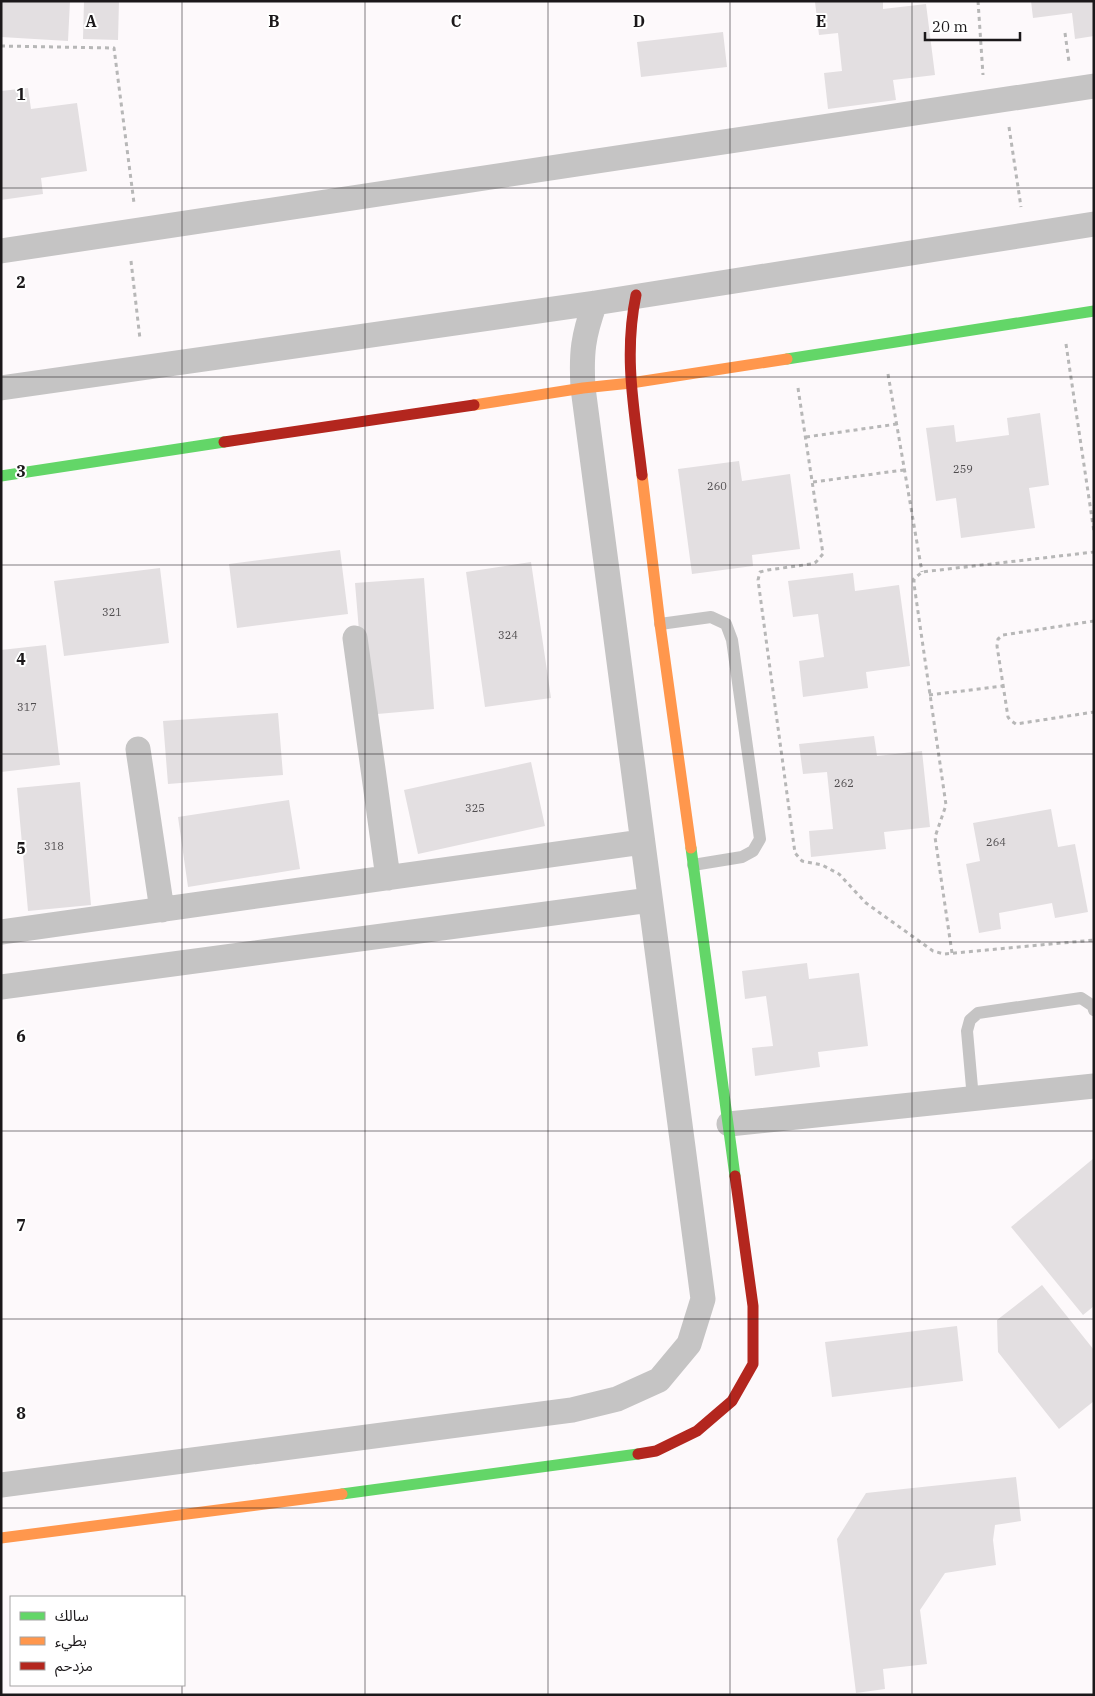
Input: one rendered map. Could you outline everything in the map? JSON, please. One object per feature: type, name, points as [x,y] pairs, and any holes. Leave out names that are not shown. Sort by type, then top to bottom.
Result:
[{"type":"street","points":[[1,251],[1094,86]]},
{"type":"street","points":[[1,388],[595,303],[1094,224]]},
{"type":"street","points":[[1,1538],[656,1451],[697,1431],[732,1401],[753,1364],[753,1306],[660,624],[631,383],[628,354],[629,324],[636,295]]},
{"type":"street","points":[[1,1485],[572,1410],[617,1399],[659,1380],[690,1344],[703,1299],[583,388],[582,350],[585,330],[595,303]]},
{"type":"street","points":[[1,476],[583,388],[631,383],[1094,311]]},
{"type":"street","points":[[355,638],[388,878]]},
{"type":"street","points":[[138,749],[162,910]]},
{"type":"street","points":[[1,932],[642,842]]},
{"type":"street","points":[[1,987],[650,900]]},
{"type":"street","points":[[729,1124],[1094,1086]]},
{"type":"lane","points":[[660,624],[711,617],[726,624],[732,640],[760,839],[754,851],[742,857],[694,865]]},
{"type":"lane","points":[[973,1099],[967,1031],[970,1020],[978,1012],[1081,998],[1092,1006],[1094,1010]]},
{"type":"path","points":[[978,1],[995,101],[1025,235]]},
{"type":"path","points":[[1,46],[114,48],[133,231],[143,367]]},
{"type":"path","points":[[1062,316],[1094,532]]},
{"type":"path","points":[[883,344],[922,572]]},
{"type":"path","points":[[794,358],[823,548],[821,558],[811,564],[760,572],[758,580],[795,853],[802,861],[822,865],[839,874],[866,903],[933,952],[952,953],[1094,940]]},
{"type":"path","points":[[806,437],[897,424]]},
{"type":"path","points":[[813,482],[904,470]]},
{"type":"path","points":[[952,953],[935,837],[946,805],[914,579],[922,572],[1094,552]]},
{"type":"path","points":[[1094,621],[1000,637],[997,646],[1010,720],[1016,724],[1094,712]]},
{"type":"path","points":[[929,695],[1003,686]]},
{"type":"building","points":[[1,1],[70,1],[68,41],[1,37]]},
{"type":"building","points":[[84,1],[119,1],[118,40],[83,39]]},
{"type":"building","points":[[883,1],[883,9],[926,4],[935,75],[893,80],[896,100],[828,109],[824,73],[842,71],[838,33],[819,35],[815,2]]},
{"type":"building","points":[[1031,1],[1094,1],[1094,36],[1075,39],[1072,13],[1033,18]]},
{"type":"building","points":[[723,32],[727,67],[641,77],[637,42]]},
{"type":"building","points":[[28,88],[31,109],[77,103],[87,171],[41,178],[43,194],[1,200],[1,91]]},
{"type":"building","points":[[1040,413],[1049,485],[1029,488],[1035,528],[961,538],[956,498],[936,501],[926,428],[954,425],[956,442],[1009,435],[1007,418]]},
{"type":"building","points":[[739,461],[742,481],[790,474],[800,549],[752,555],[753,566],[692,574],[678,469]]},
{"type":"building","points":[[340,550],[348,614],[237,628],[229,564]]},
{"type":"building","points":[[531,562],[551,698],[485,707],[466,572]]},
{"type":"building","points":[[160,568],[169,643],[64,656],[54,581]]},
{"type":"building","points":[[853,573],[855,591],[899,585],[910,666],[866,672],[868,688],[803,697],[799,661],[824,657],[818,614],[793,617],[788,581]]},
{"type":"building","points":[[424,578],[434,709],[366,715],[355,583]]},
{"type":"building","points":[[46,645],[60,765],[1,772],[1,650]]},
{"type":"building","points":[[278,713],[283,775],[168,784],[163,721]]},
{"type":"building","points":[[874,736],[877,756],[922,751],[930,827],[884,832],[886,849],[811,857],[809,831],[833,829],[827,772],[803,774],[799,744]]},
{"type":"building","points":[[531,762],[545,826],[418,854],[404,790]]},
{"type":"building","points":[[80,782],[91,905],[28,911],[17,788]]},
{"type":"building","points":[[289,800],[300,869],[188,887],[178,817]]},
{"type":"building","points":[[1051,809],[1058,847],[1075,844],[1088,912],[1055,918],[1052,903],[999,913],[1001,929],[979,933],[966,864],[980,861],[973,823]]},
{"type":"building","points":[[807,963],[809,979],[859,973],[868,1046],[818,1052],[820,1067],[755,1076],[752,1048],[773,1046],[766,996],[745,999],[742,971]]},
{"type":"building","points":[[1094,1158],[1094,1306],[1083,1315],[1011,1227]]},
{"type":"building","points":[[1042,1285],[1094,1350],[1094,1401],[1059,1429],[998,1352],[997,1320]]},
{"type":"building","points":[[957,1326],[963,1381],[832,1397],[825,1342]]},
{"type":"building","points":[[1016,1477],[1021,1521],[995,1525],[993,1540],[996,1565],[945,1573],[920,1610],[927,1664],[883,1669],[885,1689],[856,1693],[837,1539],[866,1493]]},
{"type":"traffic: fast","points":[[787,359],[1094,311]]},
{"type":"traffic: fast","points":[[1,476],[224,442]]},
{"type":"traffic: fast","points":[[691,848],[735,1176]]},
{"type":"traffic: fast","points":[[342,1494],[638,1454]]},
{"type":"traffic: slow","points":[[474,405],[787,359]]},
{"type":"traffic: slow","points":[[642,475],[660,624],[691,848]]},
{"type":"traffic: slow","points":[[1,1538],[342,1494]]},
{"type":"traffic: jam","points":[[636,295],[632,318],[630,363],[642,475]]},
{"type":"traffic: jam","points":[[224,442],[474,405]]},
{"type":"traffic: jam","points":[[638,1454],[656,1451],[697,1431],[732,1401],[753,1364],[753,1306],[735,1176]]}]
